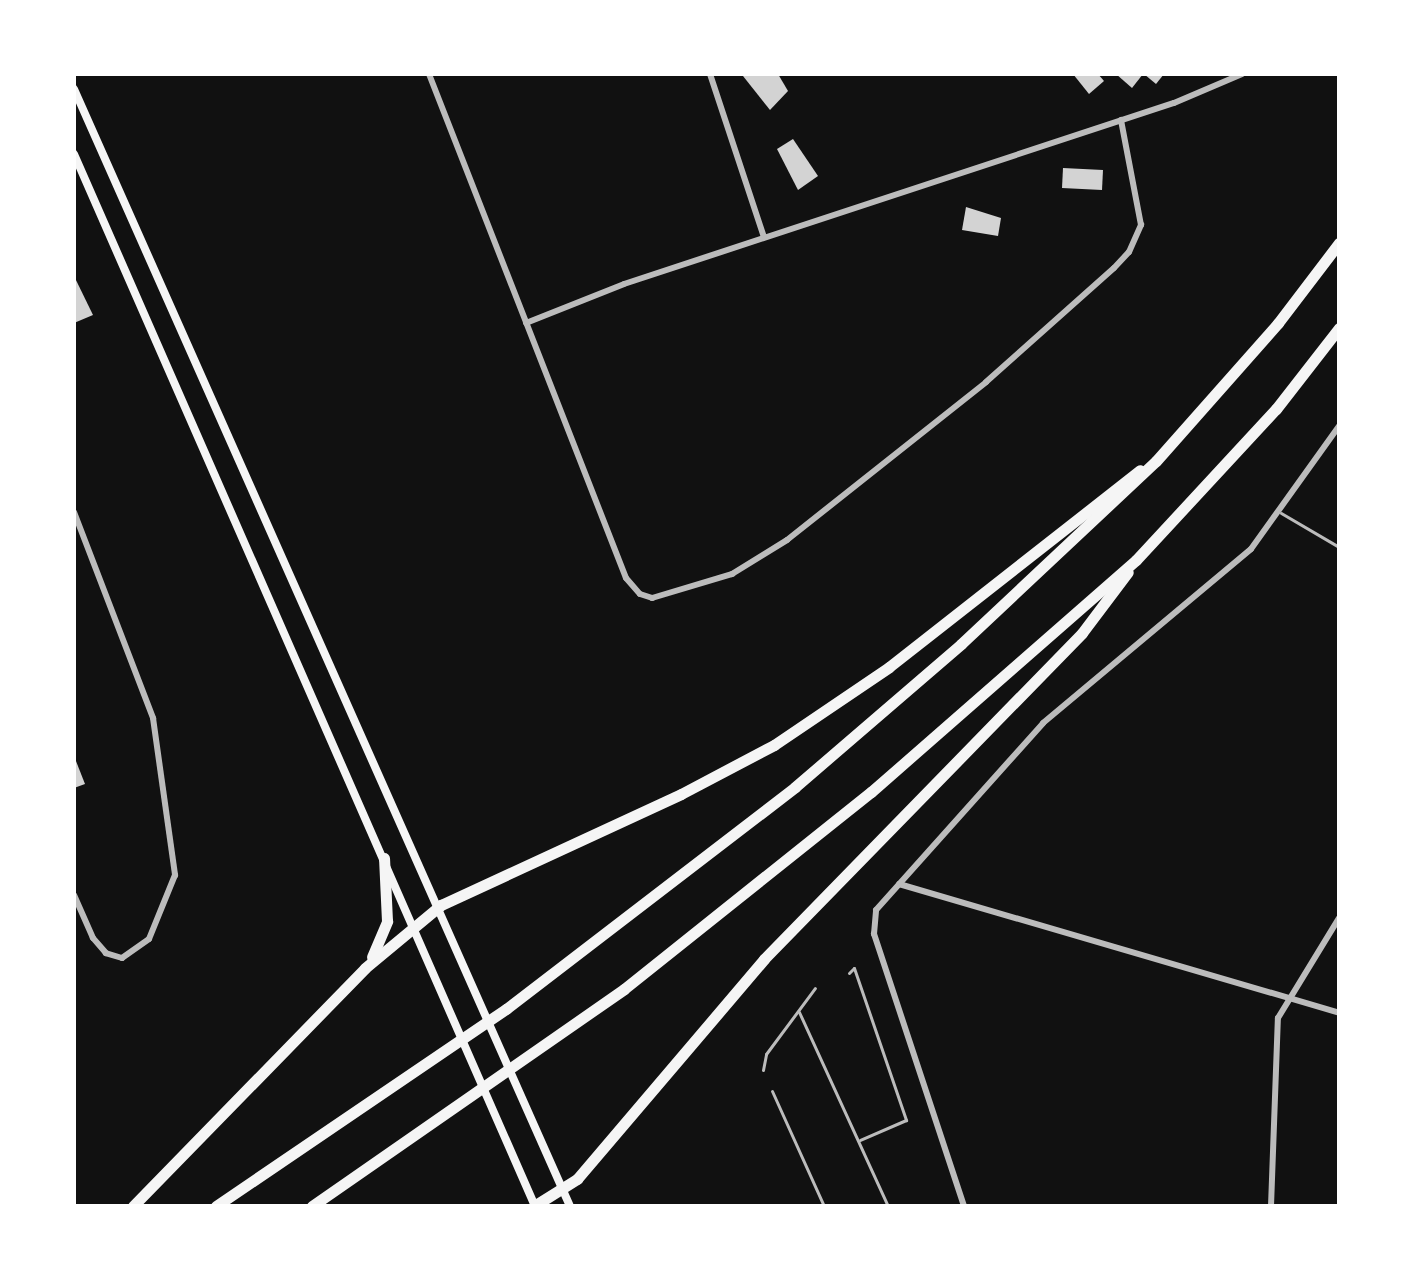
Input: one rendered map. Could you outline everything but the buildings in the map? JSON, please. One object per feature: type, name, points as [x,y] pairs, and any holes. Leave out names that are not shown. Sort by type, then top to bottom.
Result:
[{"type":"highway","points":[[216,1206],[506,1009],[713,853],[961,644],[1156,461],[1278,323],[1339,243]]},
{"type":"highway","points":[[312,1206],[543,1048],[684,942],[871,792],[1136,560],[1276,409],[1339,328]]},
{"type":"highway","points":[[133,1206],[365,968],[441,905],[681,794],[774,745],[889,667],[1096,500],[1156,461]]},
{"type":"highway","points":[[535,1206],[577,1179],[805,915],[1082,633],[1110,601],[1136,560]]},
{"type":"highway","points":[[365,968],[387,921],[384,858]]},
{"type":"main road","points":[[74,89],[329,667],[441,905],[464,965],[570,1206]]},
{"type":"main road","points":[[74,154],[441,984],[535,1206]]},
{"type":"street","points":[[429,74],[629,584],[646,596],[660,598],[737,571],[810,523],[986,382],[1129,252],[1141,225],[1121,120]]},
{"type":"street","points":[[710,74],[764,237]]},
{"type":"street","points":[[526,323],[764,237],[1121,120],[1242,74]]},
{"type":"street","points":[[964,1206],[874,934],[876,910],[1043,723],[1251,549],[1281,513],[1339,426]]},
{"type":"street","points":[[74,512],[153,718],[175,875],[149,939],[122,958],[106,953],[93,938],[74,895]]},
{"type":"street","points":[[899,884],[1339,1013]]},
{"type":"street","points":[[1271,1206],[1274,1036],[1289,998],[1339,918]]},
{"type":"lane","points":[[1281,513],[1339,547]]},
{"type":"lane","points":[[849,973],[854,968],[906,1120],[860,1140]]},
{"type":"lane","points":[[763,1070],[766,1054],[815,988]]},
{"type":"lane","points":[[799,1012],[888,1206]]},
{"type":"lane","points":[[772,1091],[824,1206]]}]
